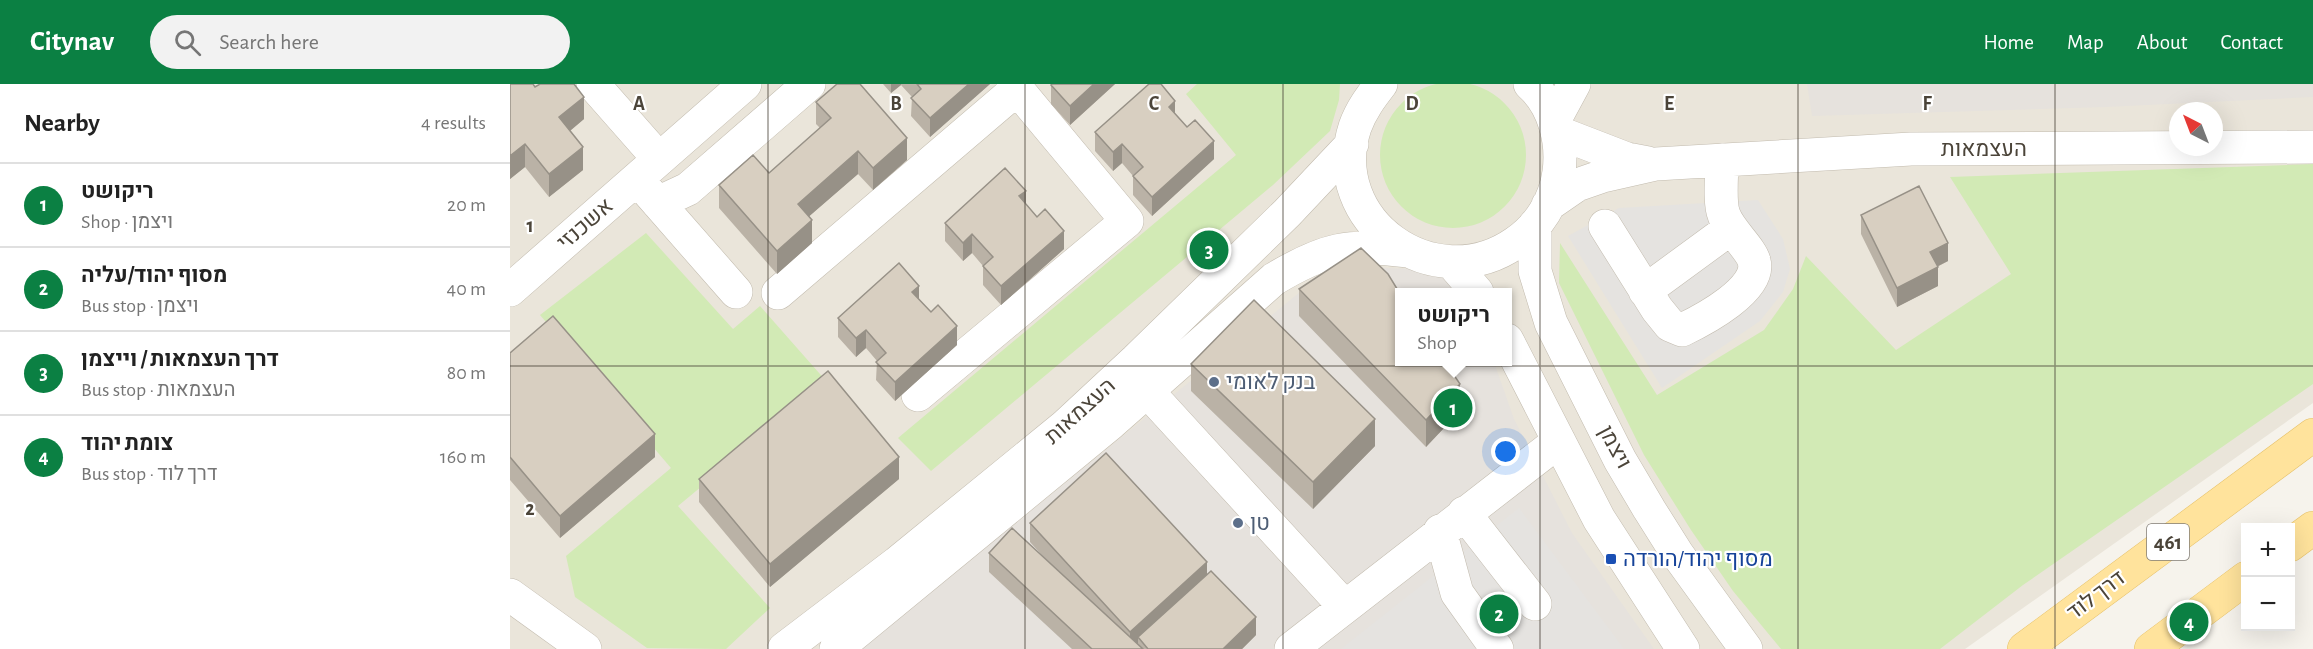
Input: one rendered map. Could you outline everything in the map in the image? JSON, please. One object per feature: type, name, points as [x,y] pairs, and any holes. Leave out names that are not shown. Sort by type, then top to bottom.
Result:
[{"type":"main road","name":"דרך לוד","points":[[2024,649],[2313,435]]},
{"type":"main road","points":[[2295,541],[2313,528]]},
{"type":"main road","points":[[2151,649],[2241,582]]},
{"type":"street","points":[[593,84],[648,169],[658,203],[736,292]]},
{"type":"street","name":"אשכנזי","points":[[510,290],[745,84]]},
{"type":"street","points":[[658,203],[688,189],[809,84]]},
{"type":"street","points":[[1530,84],[1551,113],[1561,157],[1557,186],[1542,215]]},
{"type":"street","points":[[1555,126],[1575,84]]},
{"type":"street","points":[[778,293],[1015,87],[1127,221],[918,395]]},
{"type":"street","points":[[1371,90],[1355,127],[1350,152],[1352,178],[1361,205],[1377,229],[1407,251]]},
{"type":"street","name":"העצמאות","points":[[1555,126],[1627,159],[1656,164]]},
{"type":"street","name":"העצמאות","points":[[784,649],[906,556],[1065,426],[1287,213],[1352,144]]},
{"type":"street","name":"העצמאות","points":[[836,649],[1148,392],[1241,306],[1274,279],[1303,262],[1326,253],[1349,247],[1374,246],[1407,251],[1425,259],[1452,263],[1479,261],[1504,251],[1526,236],[1542,215],[1577,185],[1603,176],[1656,164],[1911,149],[2313,147]]},
{"type":"street","points":[[1605,226],[1645,291],[1670,325],[1682,330],[1697,323],[1746,289],[1753,278],[1754,261],[1723,214],[1722,160]]},
{"type":"street","name":"ויצמן","points":[[1542,215],[1535,271],[1551,323],[1620,460],[1649,509],[1678,555],[1746,649]]},
{"type":"street","points":[[1645,291],[1731,228]]},
{"type":"street","points":[[1452,263],[1474,288]]},
{"type":"street","name":"ויצמן","points":[[1512,349],[1599,519],[1678,647]]},
{"type":"street","points":[[1148,392],[1345,607]]},
{"type":"street","points":[[1291,649],[1559,441]]},
{"type":"street","points":[[1452,522],[1535,604]]},
{"type":"street","points":[[1452,522],[1457,593],[1497,649]]},
{"type":"street","points":[[510,595],[579,647]]},
{"type":"shaded area","points":[[510,84],[2313,84],[2313,403],[1965,649],[510,649]]},
{"type":"shaded area","points":[[1807,84],[2313,84],[2313,97],[2169,102],[2169,104],[2106,107],[1812,116]]},
{"type":"shaded area","points":[[1758,200],[1783,239],[1790,269],[1783,292],[1760,321],[1662,388],[1568,236],[1619,208]]},
{"type":"shaded area","points":[[1342,267],[1421,269],[1457,281],[1461,288],[1395,288],[1395,366],[1495,366],[1514,419],[1572,533],[1654,649],[861,649],[1316,279]]},
{"type":"shaded area","points":[[1519,508],[1624,649],[1341,649]]},
{"type":"green space","points":[[1453,82],[1481,87],[1505,103],[1521,127],[1526,155],[1521,183],[1505,207],[1481,223],[1453,228],[1425,223],[1401,207],[1385,183],[1380,155],[1385,127],[1401,103],[1425,87]]},
{"type":"green space","points":[[1197,84],[1340,84],[1339,100],[1330,131],[1273,185],[931,471],[898,438],[1236,155],[1186,94]]},
{"type":"green space","points":[[2313,164],[2313,384],[2023,585],[1940,649],[1781,649],[1733,591],[1644,455],[1559,283],[1560,243],[1657,395],[1764,330],[1793,289],[1806,256],[1896,350],[2011,274],[1950,177]]},
{"type":"green space","points":[[646,233],[733,329],[760,306],[827,382],[678,506],[770,608],[726,649],[647,648],[575,597],[566,556],[671,468],[540,315]]},
{"type":"building","points":[[510,84],[533,84],[535,87],[540,84],[574,84],[584,97],[559,117],[583,147],[549,174],[525,144],[510,156]]},
{"type":"building","points":[[837,84],[860,84],[907,138],[873,168],[858,151],[798,204],[812,220],[777,251],[719,185],[753,155],[769,173],[831,118],[816,102]]},
{"type":"building","points":[[917,84],[969,84],[930,118],[911,98],[921,89]]},
{"type":"building","points":[[1052,84],[1094,84],[1070,106]]},
{"type":"building","points":[[1149,84],[1161,84],[1175,101],[1169,107],[1187,127],[1195,120],[1214,141],[1152,197],[1133,176],[1143,167],[1122,144],[1113,152],[1095,132]]},
{"type":"building","points":[[1005,168],[1026,191],[1019,196],[1037,217],[1045,209],[1064,231],[1001,286],[983,266],[993,257],[972,234],[963,243],[945,223]]},
{"type":"building","points":[[1919,186],[1948,243],[1930,252],[1938,267],[1897,288],[1861,215]]},
{"type":"building","points":[[1361,248],[1388,274],[1397,288],[1395,366],[1448,366],[1460,384],[1426,420],[1299,289]]},
{"type":"building","points":[[899,263],[919,286],[912,292],[931,312],[938,305],[957,326],[895,382],[876,362],[886,353],[866,330],[856,338],[838,318]]},
{"type":"building","points":[[1254,300],[1375,419],[1313,482],[1191,364]]},
{"type":"building","points":[[553,316],[655,434],[560,516],[510,457],[510,353]]},
{"type":"building","points":[[828,371],[899,457],[770,564],[699,479]]},
{"type":"building","points":[[1106,453],[1207,562],[1130,632],[1030,523]]},
{"type":"building","points":[[1012,528],[1143,649],[1092,649],[989,553]]},
{"type":"building","points":[[1211,571],[1256,617],[1223,649],[1148,649],[1138,637]]},
{"type":"place","name":"דרך העצמאות / וייצמן","points":[[1209,250]]},
{"type":"place","name":"בנק לאומי","points":[[1214,382]]},
{"type":"place","name":"ריקושט","points":[[1453,408]]},
{"type":"place","name":"טן","points":[[1238,523]]},
{"type":"place","name":"מסוף יהוד/הורדה","points":[[1611,559]]},
{"type":"place","name":"מסוף יהוד/עליה","points":[[1499,614]]},
{"type":"place","name":"צומת יהוד","points":[[2189,622]]}]
